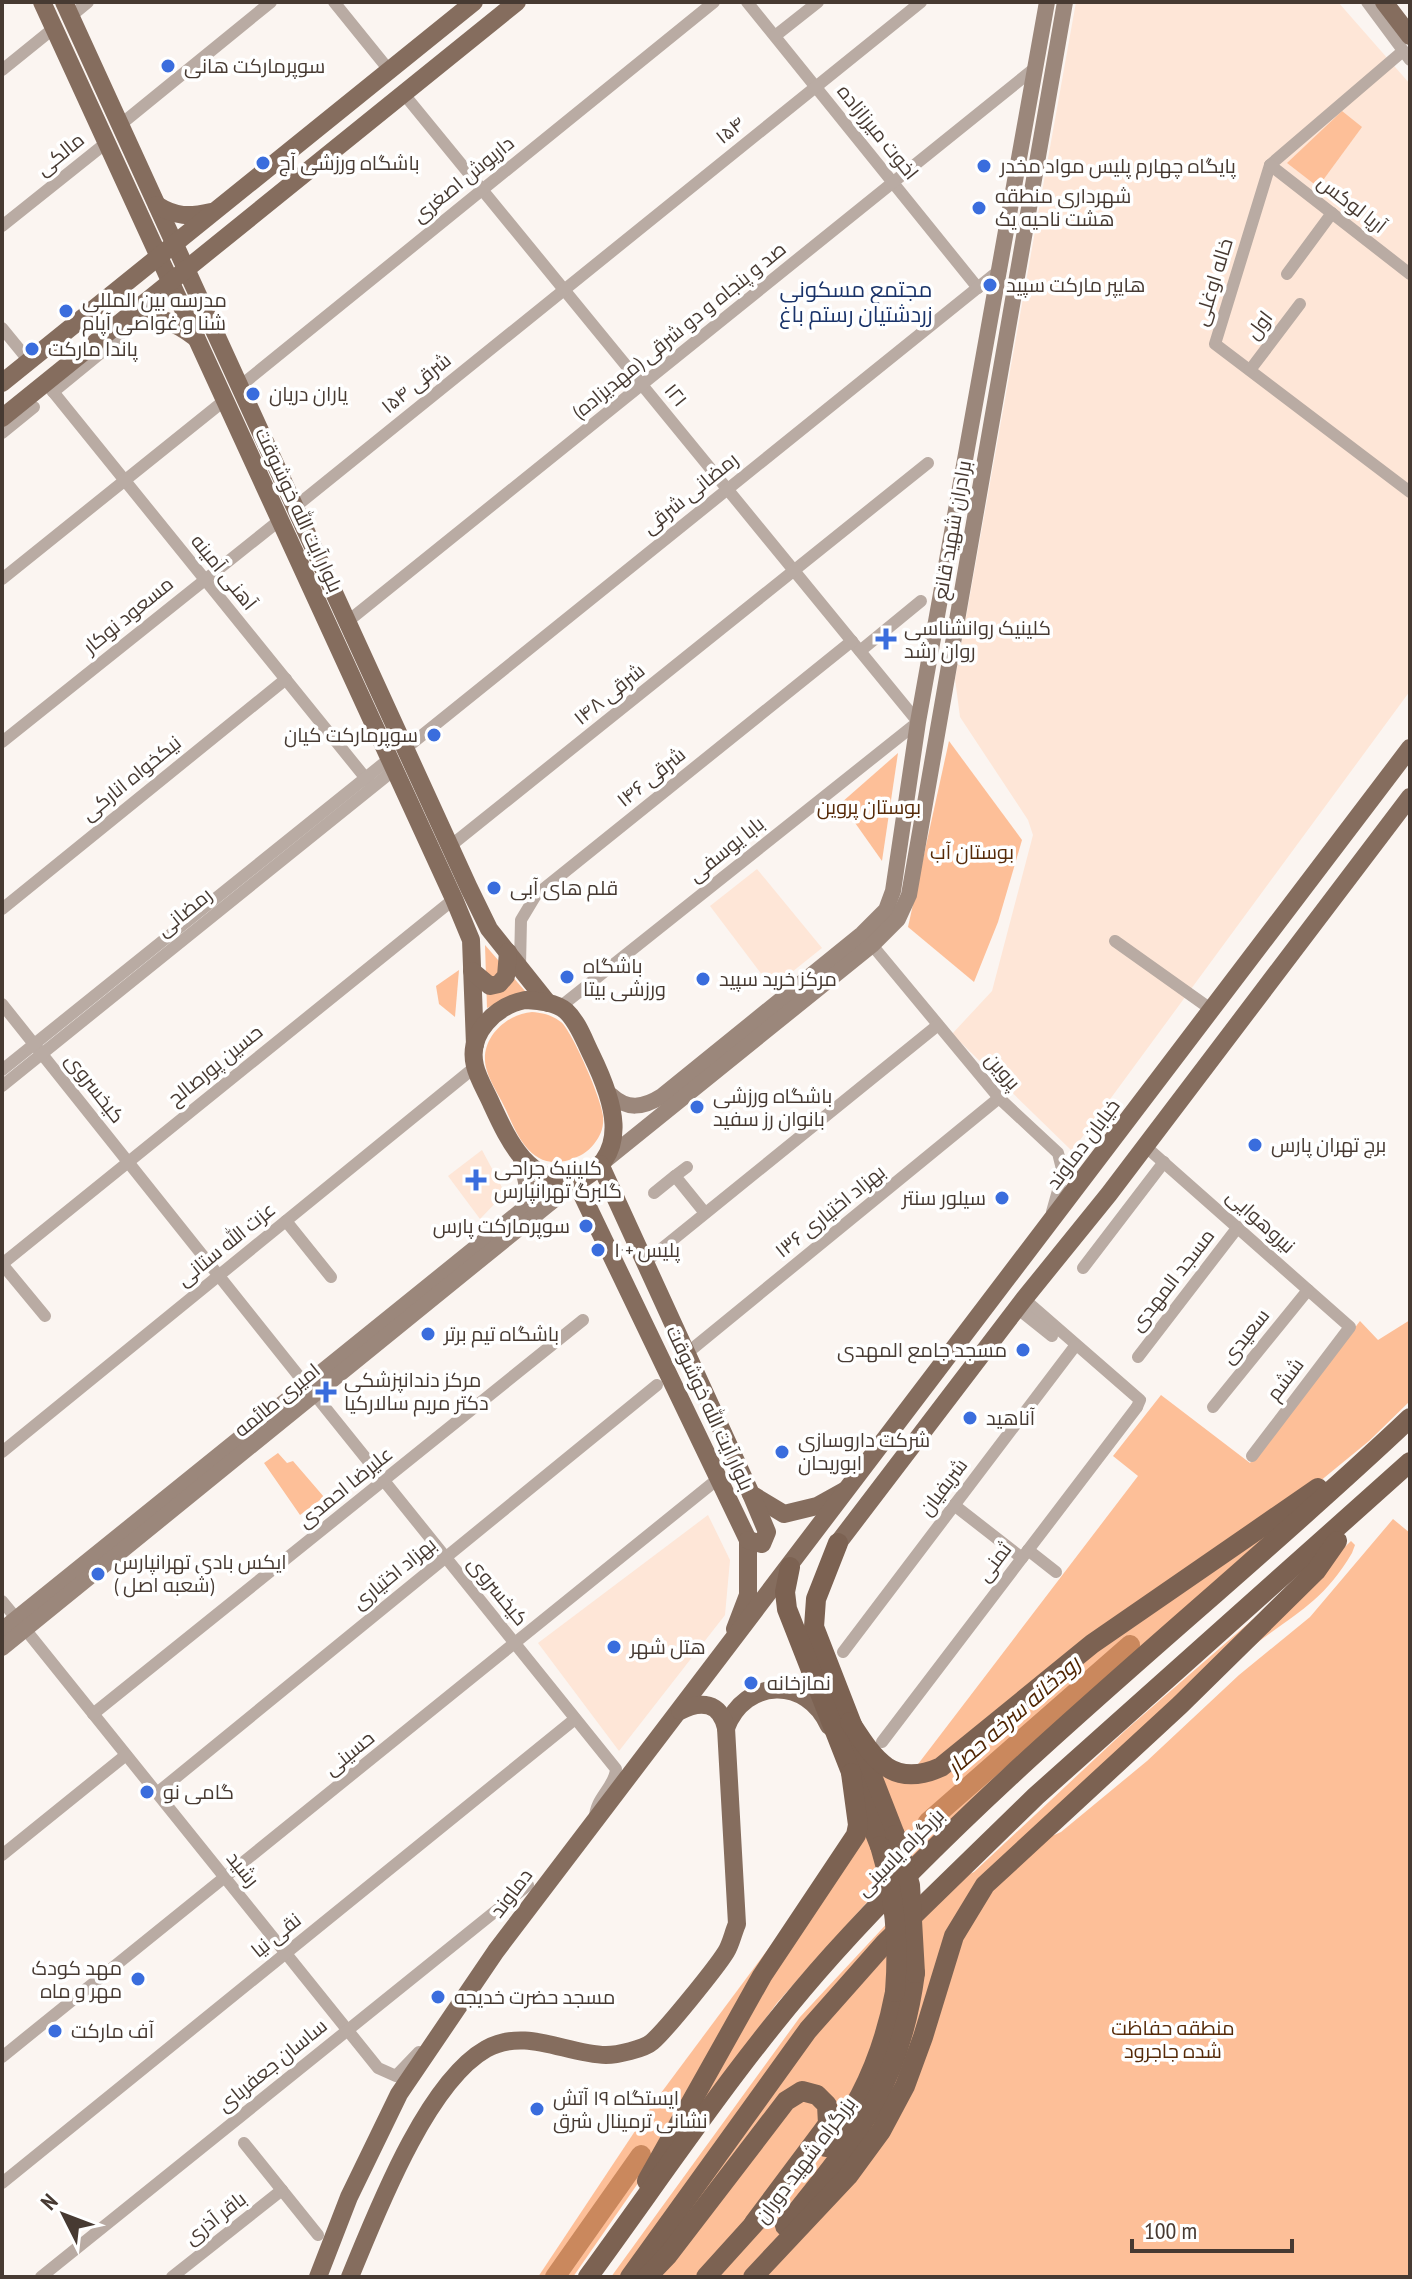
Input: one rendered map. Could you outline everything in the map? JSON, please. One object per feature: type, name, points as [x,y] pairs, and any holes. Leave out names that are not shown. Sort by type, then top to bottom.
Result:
[{"type":"highway","points":[[850,1722],[873,1757],[890,1770],[918,1775],[941,1767],[1092,1644],[1285,1513],[1410,1418]]},
{"type":"highway","name":"بزرگراه یاسینی","points":[[588,2277],[785,2011],[833,1954],[918,1866],[1410,1418]]},
{"type":"highway","points":[[630,2277],[808,2030],[885,1943],[1036,1796],[1360,1510],[1410,1462]]},
{"type":"highway","points":[[753,2277],[848,2176],[881,2131],[905,2086],[954,1936],[985,1885],[1169,1716],[1316,1571],[1360,1510]]},
{"type":"highway","points":[[838,1543],[816,1599],[814,1627],[850,1722],[888,1841]]},
{"type":"highway","points":[[790,1567],[785,1592],[787,1609],[838,1745],[888,1841]]},
{"type":"highway","points":[[624,2228],[657,2161],[762,1976],[856,1835],[858,1825],[851,1773]]},
{"type":"highway","name":"بزرگراه شهید دوران","points":[[747,2277],[870,2117],[892,2071],[904,2034],[915,1973],[915,1928],[910,1885],[888,1841]]},
{"type":"highway","name":"بزرگراه شهید دوران","points":[[706,2277],[754,2223],[802,2176],[851,2113],[883,2046],[895,1992],[897,1925],[888,1841]]},
{"type":"highway","points":[[647,2277],[668,2255],[786,2101],[802,2091],[817,2095],[827,2105],[828,2124],[754,2223]]},
{"type":"main road","name":"بلوار آیت الله خوشوقت","points":[[42,2],[198,339],[295,507],[489,929],[554,1005]]},
{"type":"main road","points":[[2,383],[474,2]]},
{"type":"main road","points":[[2,418],[50,387],[188,268],[517,2]]},
{"type":"main road","name":"برادران شهید قانع","points":[[611,1095],[627,1107],[641,1106],[662,1096],[862,934],[886,910],[893,891],[918,722],[1047,2]]},
{"type":"main road","name":"برادران شهید قانع","points":[[600,1164],[872,945],[898,919],[909,895],[1065,2]]},
{"type":"main road","points":[[1384,2],[1408,49]]},
{"type":"main road","name":"بلوار آیت الله خوشوقت","points":[[67,9],[188,268],[280,520],[471,940],[475,1045]]},
{"type":"main road","points":[[157,205],[172,215],[190,216],[217,210]]},
{"type":"main road","points":[[1001,269],[1019,271]]},
{"type":"main road","points":[[118,331],[130,319],[156,317],[181,326],[198,339]]},
{"type":"main road","name":"خیابان دماوند","points":[[790,1567],[1410,748]]},
{"type":"main road","points":[[838,1543],[1410,797]]},
{"type":"main road","points":[[472,971],[490,986],[499,984],[509,967],[508,952]]},
{"type":"main road","points":[[525,1000],[554,1005],[575,1022],[611,1095],[613,1134],[600,1164],[576,1182],[545,1176],[521,1159],[510,1144],[475,1067],[475,1045],[482,1029],[500,1009],[525,1000]]},
{"type":"main road","points":[[1086,1176],[1089,1189],[1101,1191],[1132,1153],[1150,1140]]},
{"type":"main road","points":[[521,1159],[529,1196]]},
{"type":"main road","name":"بلوار آیت الله خوشوقت","points":[[600,1164],[751,1494],[784,1514],[817,1506],[849,1488]]},
{"type":"main road","name":"بلوار آیت الله خوشوقت","points":[[576,1182],[748,1540],[748,1595],[720,1659]]},
{"type":"main road","name":"امیری طائمه","points":[[2,1648],[20,1624],[310,1390],[576,1182]]},
{"type":"main road","points":[[529,1196],[532,1190],[543,1186],[551,1195],[551,1202]]},
{"type":"main road","name":"امیری طائمه","points":[[310,1390],[521,1211],[529,1196]]},
{"type":"main road","points":[[748,1540],[762,1544],[767,1532],[751,1494]]},
{"type":"main road","name":"دماوند","points":[[318,2277],[349,2197],[399,2094],[496,1951],[790,1567]]},
{"type":"main road","name":"امیری طائمه","points":[[2,1630],[20,1624]]},
{"type":"main road","points":[[726,1728],[735,1709],[748,1698],[769,1688],[783,1688],[802,1696],[822,1714],[838,1745]]},
{"type":"main road","points":[[350,2277],[378,2210],[425,2120],[459,2069],[488,2048],[518,2040],[550,2042],[609,2055],[651,2044],[726,1952],[737,1924],[726,1728],[722,1714],[712,1706],[697,1704],[678,1713]]},
{"type":"street","points":[[67,9],[88,2]]},
{"type":"street","points":[[120,125],[271,2]]},
{"type":"street","points":[[334,2],[389,70]]},
{"type":"street","name":"داریوش اصغری","points":[[2,579],[714,2]]},
{"type":"street","name":"اخوت میرزازاده","points":[[747,2],[978,288]]},
{"type":"street","points":[[775,36],[818,2]]},
{"type":"street","name":"۱۵۴","points":[[563,289],[921,2]]},
{"type":"street","points":[[1270,165],[1408,49],[1367,2]]},
{"type":"street","points":[[2,70],[54,28]]},
{"type":"street","name":"صد و پنجاه و دو شرقی (مهدیزاده)","points":[[347,622],[1035,68]]},
{"type":"street","name":"۱۲۱","points":[[403,93],[918,722]]},
{"type":"street","name":"مالکی","points":[[2,226],[106,143]]},
{"type":"street","name":"آریا لوکس","points":[[1270,165],[1410,274]]},
{"type":"street","name":"خاله اوغلی","points":[[1270,165],[1215,344],[1410,492]]},
{"type":"street","points":[[1287,274],[1332,213]]},
{"type":"street","name":"رمضانی شرقی","points":[[405,749],[1001,269]]},
{"type":"street","name":"۱۵۴ شرقی","points":[[295,507],[563,289]]},
{"type":"street","name":"اول","points":[[1250,370],[1300,304]]},
{"type":"street","points":[[2,328],[29,361]]},
{"type":"street","name":"آهنی آمینه","points":[[50,387],[368,782]]},
{"type":"street","points":[[2,433],[34,407]]},
{"type":"street","name":"۱۴۸ شرقی","points":[[449,847],[928,463]]},
{"type":"street","name":"مسعود نوکار","points":[[2,742],[280,520]]},
{"type":"street","name":"۱۴۶ شرقی","points":[[520,968],[521,920],[536,895],[856,646],[921,601]]},
{"type":"street","name":"نیکخواه انارکی","points":[[2,909],[286,679]]},
{"type":"street","points":[[918,722],[937,723]]},
{"type":"street","name":"بابا یوسفی","points":[[554,1005],[918,722]]},
{"type":"street","name":"رمضانی","points":[[2,1086],[39,1048],[391,765]]},
{"type":"street","name":"حسین پورصالح","points":[[2,1264],[454,899]]},
{"type":"street","points":[[1115,941],[1212,1010]]},
{"type":"street","name":"پروین","points":[[872,945],[999,1098],[1058,1153],[1062,1163],[1060,1190],[1044,1232]]},
{"type":"street","name":"کیخسروی","points":[[2,1004],[617,1771],[596,1804],[595,1818]]},
{"type":"street","points":[[644,1263],[938,1025]]},
{"type":"street","name":"رمضانی","points":[[2,1070],[39,1048]]},
{"type":"street","name":"عزت الله ستانی","points":[[2,1452],[475,1067]]},
{"type":"street","name":"بهزاد اختیاری ۱۳۶","points":[[686,1354],[999,1098]]},
{"type":"street","name":"نیروهوایی","points":[[1150,1140],[1164,1162],[1350,1327]]},
{"type":"street","points":[[1083,1268],[1164,1162]]},
{"type":"street","points":[[654,1193],[687,1167]]},
{"type":"street","points":[[675,1176],[705,1213]]},
{"type":"street","points":[[286,1221],[331,1277]]},
{"type":"street","name":"مسجد المهدی","points":[[1138,1357],[1238,1227]]},
{"type":"street","points":[[2,1264],[45,1316]]},
{"type":"street","name":"سعیدی","points":[[1213,1407],[1308,1290]]},
{"type":"street","points":[[1020,1303],[1073,1349]]},
{"type":"street","name":"علیرضا احمدی","points":[[93,1714],[583,1320]]},
{"type":"street","name":"ششم","points":[[1252,1456],[1350,1327]]},
{"type":"street","name":"ثمنی","points":[[882,1742],[1137,1407],[1140,1400],[1073,1349]]},
{"type":"street","name":"شریفیان","points":[[843,1652],[1073,1349]]},
{"type":"street","name":"بهزاد اختیاری","points":[[157,1793],[657,1385]]},
{"type":"street","name":"حسینی","points":[[2,2057],[719,1478]]},
{"type":"street","points":[[954,1505],[1056,1572]]},
{"type":"street","name":"رشید","points":[[2,1601],[378,2068],[396,2076],[441,2032]]},
{"type":"street","name":"نقی نیا","points":[[2,2183],[575,1719]]},
{"type":"street","points":[[2,1855],[126,1755]]},
{"type":"street","name":"ساسان جعفربای","points":[[41,2277],[528,1885]]},
{"type":"street","points":[[244,2143],[318,2235]]},
{"type":"street","name":"باقر آذری","points":[[172,2277],[282,2190]]},
{"type":"shaded area","points":[[1076,2],[1338,2],[1410,84],[1410,691],[1072,1151],[952,1034],[992,991],[1033,835],[1028,820],[960,717],[955,679]]},
{"type":"shaded area","points":[[757,869],[822,948],[772,988],[710,906]]},
{"type":"shaded area","name":"کلینیک جراحی گلبرگ تهرانپارس","points":[[482,1150],[505,1193],[480,1219],[448,1176]]},
{"type":"shaded area","points":[[708,1515],[730,1560],[725,1615],[619,1751],[538,1643]]},
{"type":"green space","points":[[1342,111],[1362,127],[1318,187],[1287,163]]},
{"type":"green space","name":"بوستان آب","points":[[949,741],[1022,840],[998,922],[974,982],[908,927]]},
{"type":"green space","name":"بوستان پروین","points":[[898,753],[882,861],[841,803]]},
{"type":"green space","points":[[485,945],[525,991],[487,1008]]},
{"type":"green space","points":[[459,970],[455,1017],[439,1004],[436,986]]},
{"type":"green space","points":[[532,1012],[554,1018],[566,1028],[586,1066],[603,1116],[602,1131],[592,1147],[569,1160],[545,1161],[528,1149],[521,1141],[487,1071],[486,1049],[496,1031],[512,1018]]},
{"type":"green space","points":[[1410,1320],[1410,1401],[1369,1441],[1297,1500],[956,1752],[912,1772],[1138,1476],[1113,1456],[1161,1395],[1250,1463],[1360,1321],[1378,1340]]},
{"type":"green space","points":[[278,1453],[287,1463],[293,1461],[324,1497],[300,1515],[264,1463]]},
{"type":"green space","points":[[1299,1508],[909,1861],[876,1764],[913,1779]]},
{"type":"green space","name":"منطقه حفاظت شده جاجرود","points":[[1393,1519],[1410,1533],[1410,2277],[611,2277],[800,2017],[906,1903],[974,1872],[1128,1728],[1281,1595],[1014,1853],[1061,1832],[1147,1761],[1239,1675],[1310,1617]]},
{"type":"green space","points":[[1351,1541],[1355,1545],[1352,1553],[1318,1596],[1251,1648],[1141,1752],[1102,1784]]},
{"type":"green space","points":[[863,1824],[885,1882],[777,2003],[663,2159]]},
{"type":"green space","points":[[792,1917],[652,2163],[573,2277],[538,2277],[655,2101]]},
{"type":"waterway","name":"رودخانه سرخه حصار","points":[[928,1822],[1130,1645]]},
{"type":"waterway","name":"رودخانه سرخه حصار","points":[[555,2277],[641,2155]]},
{"type":"place","name":"سوپرمارکت هانی","points":[[168,66]]},
{"type":"place","name":"باشگاه ورزشی آج","points":[[263,163]]},
{"type":"place","name":"پایگاه چهارم پلیس مواد مخدر","points":[[984,166]]},
{"type":"place","name":"شهرداری منطقه هشت ناحیه یک","points":[[979,208]]},
{"type":"place","name":"هایپر مارکت سپید","points":[[990,285]]},
{"type":"place","name":"مدرسه بین المللی شنا و غواصی آپام","points":[[66,311]]},
{"type":"place","name":"پاندا مارکت","points":[[32,349]]},
{"type":"place","name":"یاران دریان","points":[[253,394]]},
{"type":"place","name":"کلینیک روانشناسی روان رشد","points":[[886,639]]},
{"type":"place","name":"سوپرمارکت کیان","points":[[434,735]]},
{"type":"place","name":"قلم های آبی","points":[[494,888]]},
{"type":"place","name":"باشگاه ورزشی بیتا","points":[[567,977]]},
{"type":"place","name":"مرکز خرید سپید","points":[[703,979]]},
{"type":"place","name":"باشگاه ورزشی بانوان رز سفید","points":[[697,1107]]},
{"type":"place","name":"برج تهران پارس","points":[[1255,1145]]},
{"type":"place","name":"کلینیک جراحی گلبرگ تهرانپارس","points":[[476,1180]]},
{"type":"place","name":"سیلور سنتر","points":[[1002,1198]]},
{"type":"place","name":"سوپرمارکت پارس","points":[[586,1226]]},
{"type":"place","name":"پلیس +١٠","points":[[598,1250]]},
{"type":"place","name":"باشگاه تیم برتر","points":[[428,1334]]},
{"type":"place","name":"مسجد جامع المهدی","points":[[1023,1350]]},
{"type":"place","name":"مرکز دندانپزشکی دکتر مریم سالارکیا","points":[[326,1392]]},
{"type":"place","name":"آناهید","points":[[970,1418]]},
{"type":"place","name":"شرکت داروسازی ابوریحان","points":[[782,1452]]},
{"type":"place","name":"ایکس بادی تهرانپارس ( شعبه اصل)","points":[[98,1574]]},
{"type":"place","name":"هتل شهر","points":[[614,1647]]},
{"type":"place","name":"نمازخانه","points":[[751,1683]]},
{"type":"place","name":"گامی نو","points":[[147,1792]]},
{"type":"place","name":"مهد کودک مهر و ماه","points":[[138,1979]]},
{"type":"place","name":"مسجد حضرت خدیجه","points":[[438,1997]]},
{"type":"place","name":"آف مارکت","points":[[55,2031]]},
{"type":"place","name":"ایستگاه ۱۹ آتش نشانی ترمینال شرق","points":[[537,2109]]},
{"type":"district","name":"مجتمع مسکونی زردشتیان رستم باغ","points":[[856,302]]}]
